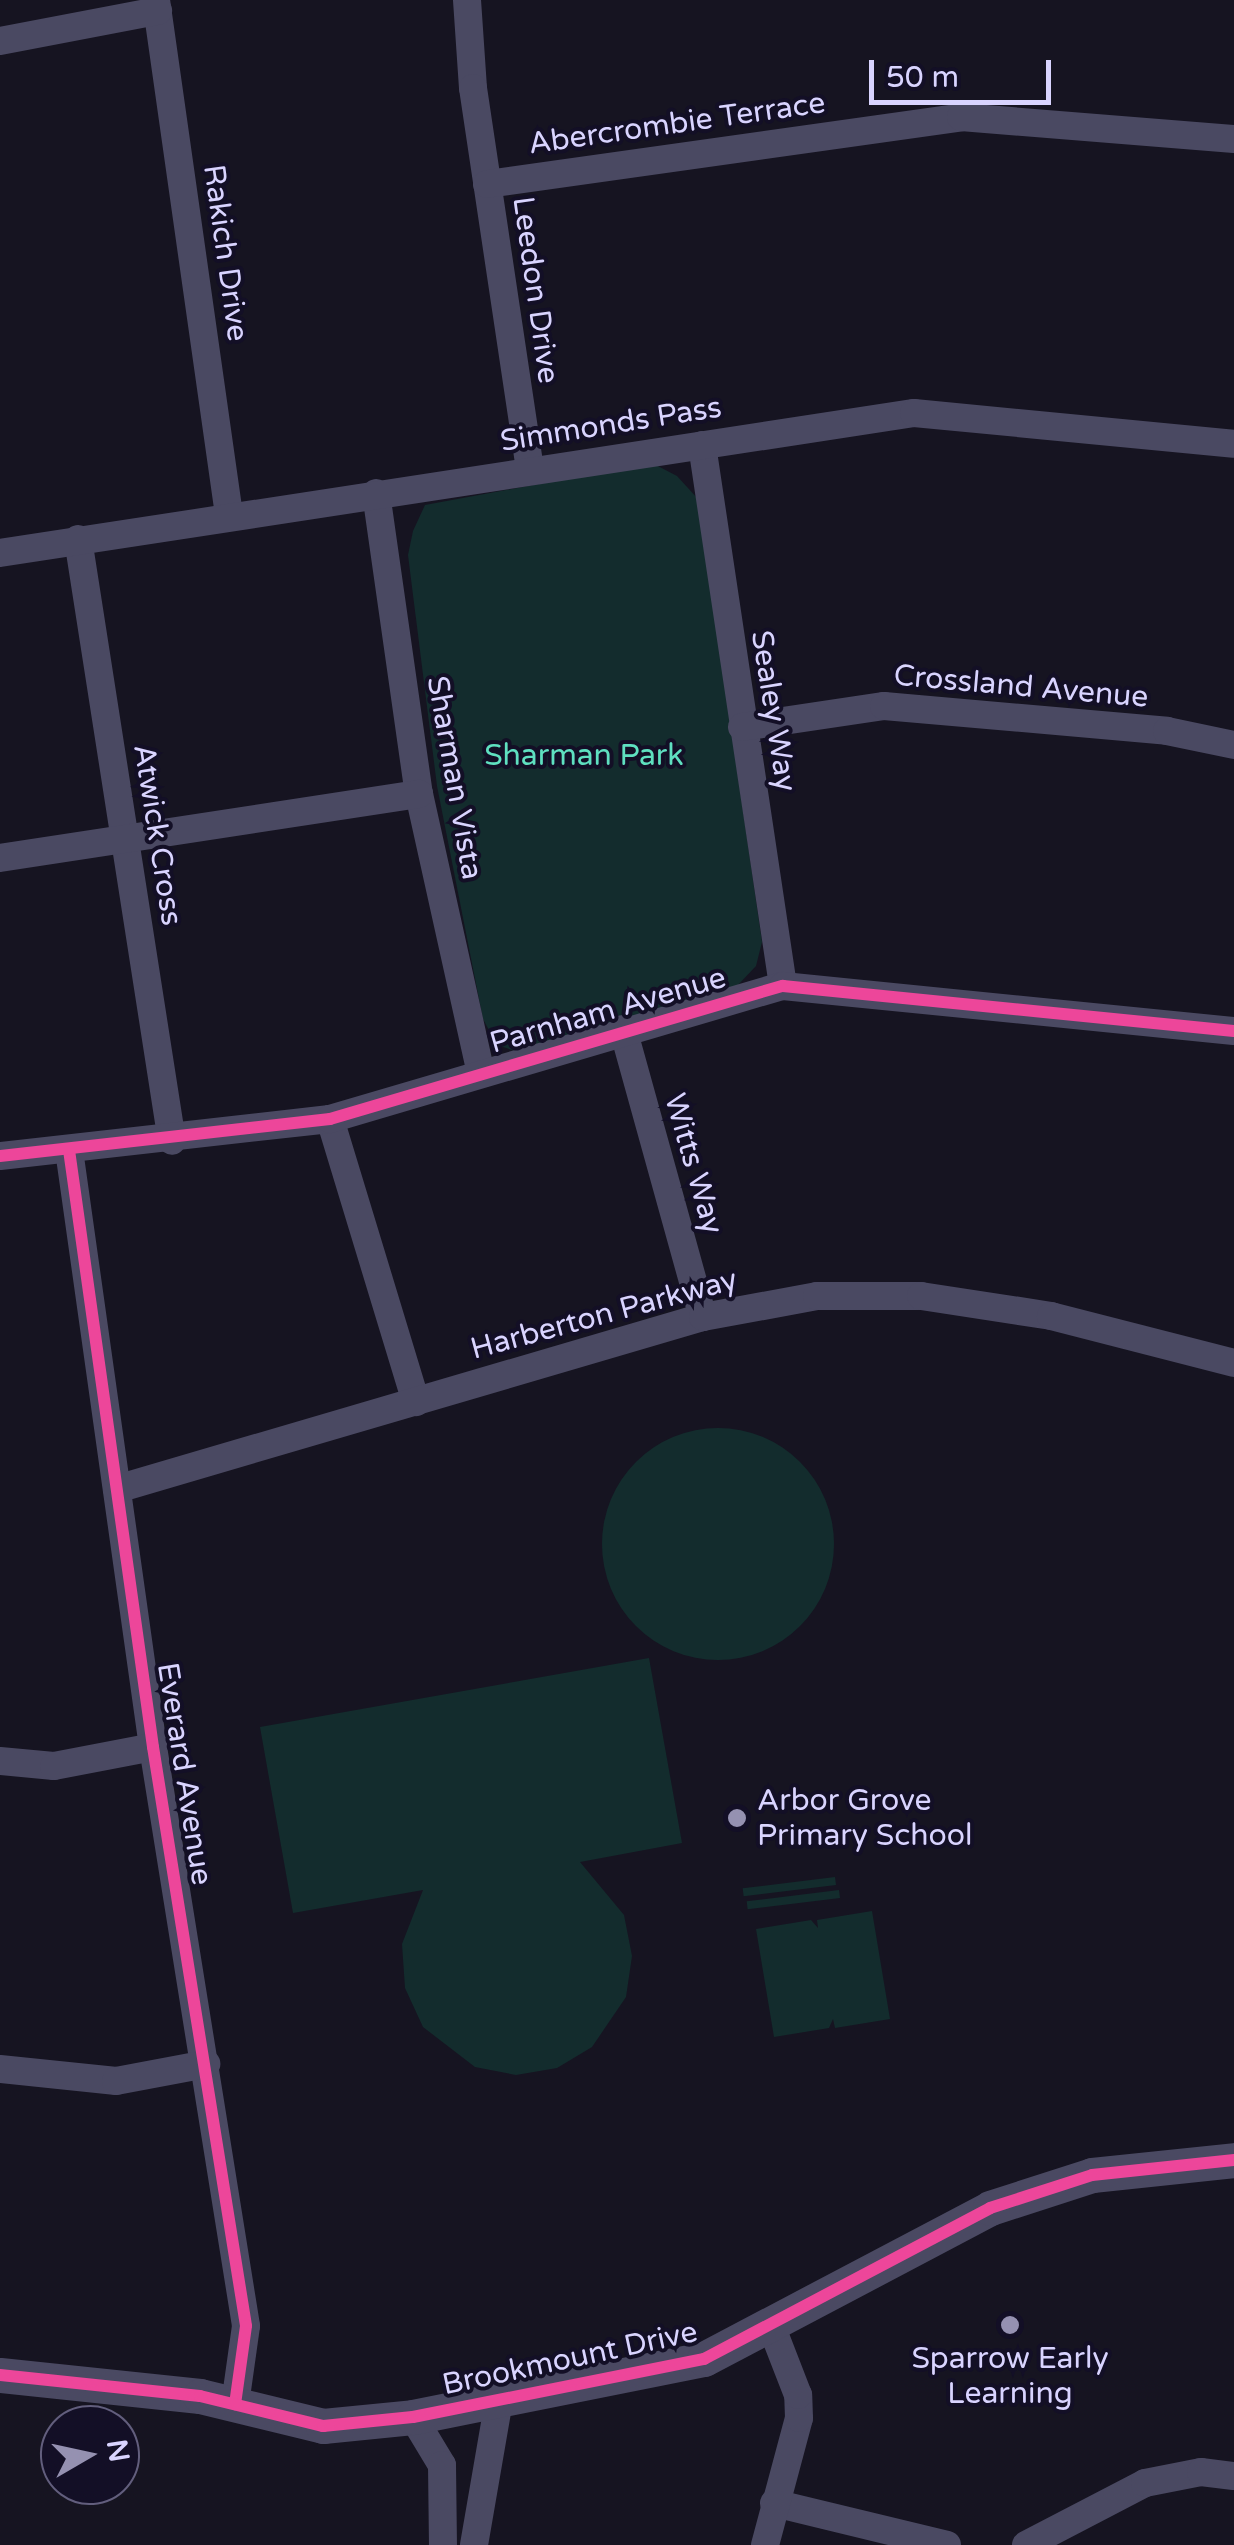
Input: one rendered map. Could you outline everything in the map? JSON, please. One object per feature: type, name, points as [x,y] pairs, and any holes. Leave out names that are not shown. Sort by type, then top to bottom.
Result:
[{"type":"street","name":"Leedon Drive","points":[[467,0],[487,184],[530,470]]},
{"type":"street","points":[[0,41],[157,5]]},
{"type":"street","name":"Rakich Drive","points":[[157,5],[230,515]]},
{"type":"street","name":"Abercrombie Terrace","points":[[487,184],[961,118],[1234,140]]},
{"type":"street","name":"Simmonds Pass","points":[[0,553],[376,492],[914,414],[1234,444]]},
{"type":"street","name":"Sealey Way","points":[[702,445],[783,986]]},
{"type":"street","name":"Sharman Vista","points":[[376,492],[419,794],[480,1073]]},
{"type":"street","name":"Atwick Cross","points":[[78,539],[172,1141]]},
{"type":"street","name":"Crossland Avenue","points":[[742,727],[884,706],[1167,732],[1234,745]]},
{"type":"street","points":[[0,858],[419,794]]},
{"type":"street","name":"Parnham Avenue","points":[[0,1156],[172,1141],[330,1118],[623,1029],[783,986],[1234,1030]]},
{"type":"street","name":"Witts Way","points":[[623,1029],[703,1316]]},
{"type":"street","points":[[330,1118],[416,1402]]},
{"type":"street","name":"Everard Avenue","points":[[69,1150],[153,1748],[246,2326],[234,2404]]},
{"type":"street","name":"Harberton Parkway","points":[[117,1489],[703,1316],[817,1296],[921,1296],[1051,1316],[1234,1363]]},
{"type":"street","points":[[0,1761],[54,1766],[153,1748]]},
{"type":"street","points":[[0,2069],[116,2081],[206,2064]]},
{"type":"street","name":"Brookmount Drive","points":[[0,2375],[159,2389],[322,2426],[414,2417],[704,2360],[772,2328],[990,2208],[1040,2190],[1137,2167],[1234,2160]]},
{"type":"street","points":[[765,2545],[798,2407],[772,2328]]},
{"type":"street","points":[[474,2545],[499,2400]]},
{"type":"street","points":[[414,2417],[442,2465],[443,2545]]},
{"type":"street","points":[[1029,2545],[1145,2483],[1200,2472],[1234,2476]]},
{"type":"street","points":[[774,2503],[947,2545]]},
{"type":"green space","name":"Sharman Park","points":[[652,463],[677,476],[698,499],[762,942],[756,966],[737,986],[515,1051],[497,1045],[483,1019],[437,786],[408,555],[413,531],[425,505]]},
{"type":"green space","points":[[718,1428],[762,1437],[800,1462],[825,1500],[834,1544],[825,1588],[800,1626],[762,1651],[718,1660],[674,1651],[636,1626],[611,1588],[602,1544],[611,1500],[636,1462],[674,1437]]},
{"type":"green space","points":[[649,1658],[682,1843],[580,1862],[624,1915],[632,1956],[626,1997],[592,2047],[557,2068],[516,2075],[475,2067],[423,2027],[405,1988],[402,1944],[423,1890],[293,1913],[260,1727]]},
{"type":"green space","points":[[835,1877],[836,1885],[744,1896],[743,1888]]},
{"type":"green space","points":[[839,1890],[840,1898],[748,1909],[747,1901]]},
{"type":"green space","points":[[872,1911],[890,2019],[835,2028],[833,2019],[829,2028],[774,2037],[756,1929],[811,1920],[818,1928],[817,1920]]},
{"type":"cycle path","points":[[0,1156],[330,1119],[783,986],[1234,1031]]},
{"type":"cycle path","points":[[69,1150],[153,1747],[246,2326],[235,2404]]},
{"type":"cycle path","points":[[0,2375],[200,2396],[323,2426],[413,2417],[704,2359],[990,2208],[1092,2175],[1234,2160]]},
{"type":"place","name":"Arbor Grove Primary School","points":[[737,1818]]},
{"type":"place","name":"Sparrow Early Learning","points":[[1010,2325]]}]
